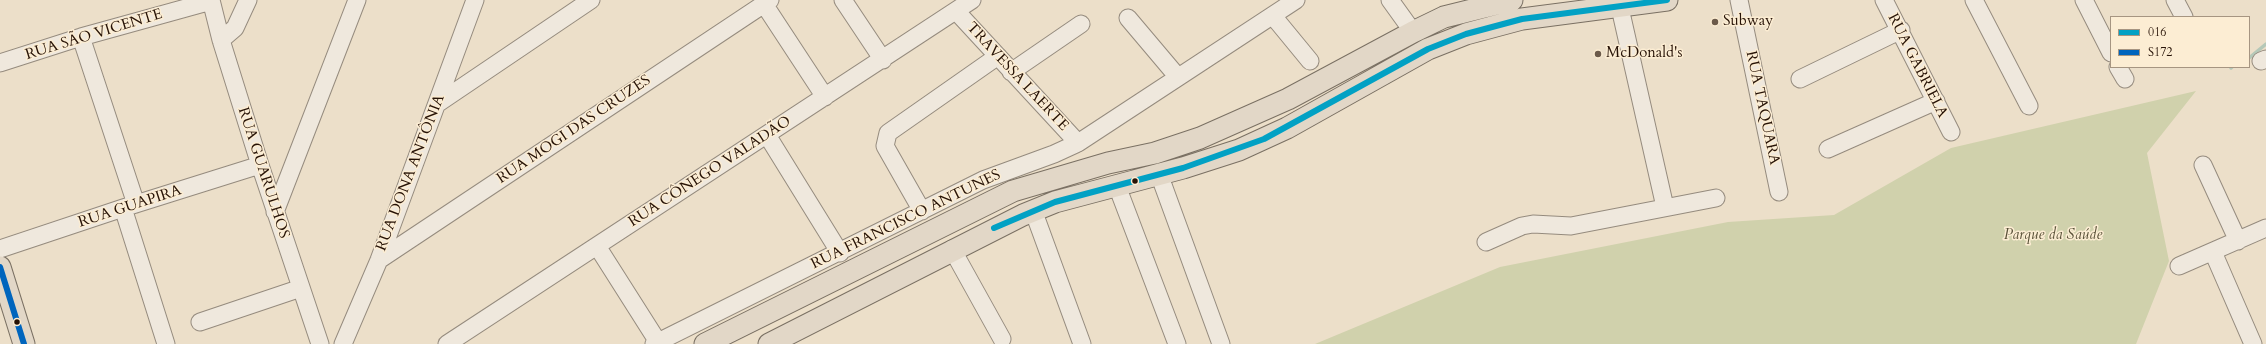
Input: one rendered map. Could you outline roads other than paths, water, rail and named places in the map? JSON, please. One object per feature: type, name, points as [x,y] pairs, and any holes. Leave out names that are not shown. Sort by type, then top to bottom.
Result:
[{"type":"main road","points":[[705,344],[847,272],[1013,191],[1087,168],[1155,153],[1228,126],[1288,99],[1413,32],[1452,14],[1512,0]]},
{"type":"main road","points":[[769,344],[952,249],[1033,210],[1055,202],[1215,158],[1264,139],[1428,49],[1466,34],[1522,20],[1620,8],[1667,0]]},
{"type":"main road","points":[[0,267],[24,344]]},
{"type":"main road","points":[[847,272],[859,297]]},
{"type":"street","points":[[221,40],[235,28],[248,0]]},
{"type":"street","points":[[275,212],[357,0]]},
{"type":"street","name":"RUA DONA ANTÔNIA","points":[[344,344],[378,260],[475,0]]},
{"type":"street","points":[[437,104],[591,0]]},
{"type":"street","points":[[843,0],[883,60]]},
{"type":"street","name":"RUA CÔNEGO VALADÃO","points":[[447,344],[883,60],[972,0]]},
{"type":"street","name":"RUA FRANCISCO ANTUNES","points":[[656,343],[983,180],[1054,154],[1078,143],[1177,76],[1296,0]]},
{"type":"street","points":[[1390,0],[1413,32]]},
{"type":"street","name":"RUA TAQUARA","points":[[1739,0],[1779,192]]},
{"type":"street","name":"RUA GABRIELA","points":[[1884,0],[1901,30],[1951,132]]},
{"type":"street","points":[[1974,0],[2029,106]]},
{"type":"street","points":[[2084,0],[2110,51]]},
{"type":"street","points":[[2175,0],[2183,16]]},
{"type":"street","name":"RUA GUARULHOS","points":[[211,1],[221,40],[260,165],[320,344]]},
{"type":"street","name":"RUA SÃO VICENTE","points":[[0,63],[81,37],[211,1]]},
{"type":"street","points":[[767,2],[825,98]]},
{"type":"street","name":"RUA MOGI DAS CRUZES","points":[[378,260],[767,2]]},
{"type":"street","points":[[1620,8],[1665,207]]},
{"type":"street","name":"TRAVESSA LAERTE","points":[[956,11],[1078,143]]},
{"type":"street","points":[[1273,16],[1310,61]]},
{"type":"street","points":[[1128,18],[1177,76]]},
{"type":"street","points":[[1011,72],[1081,24]]},
{"type":"street","points":[[1800,79],[1901,30]]},
{"type":"street","points":[[81,37],[130,206],[166,344]]},
{"type":"street","points":[[922,211],[885,146],[885,140],[890,129],[998,56]]},
{"type":"street","points":[[1828,149],[1936,101]]},
{"type":"street","points":[[767,135],[840,252]]},
{"type":"street","name":"RUA GUAPIRA","points":[[0,249],[260,165]]},
{"type":"street","points":[[2202,165],[2238,241]]},
{"type":"street","points":[[1159,174],[1221,344]]},
{"type":"street","points":[[1117,186],[1177,344]]},
{"type":"street","points":[[1486,242],[1522,226],[1533,224],[1571,226],[1716,198]]},
{"type":"street","points":[[1033,210],[1082,344]]},
{"type":"street","points":[[2179,266],[2266,228]]},
{"type":"street","points":[[597,246],[656,343]]},
{"type":"street","points":[[952,249],[1002,339]]},
{"type":"street","points":[[2213,252],[2253,344]]},
{"type":"street","points":[[200,322],[301,288]]},
{"type":"waterway","points":[[2250,57],[2266,44]]},
{"type":"place","name":"Subway","points":[[1715,22]]},
{"type":"place","name":"McDonald's","points":[[1598,54]]},
{"type":"park label","name":"Parque da Saúde","points":[[2053,236]]}]
